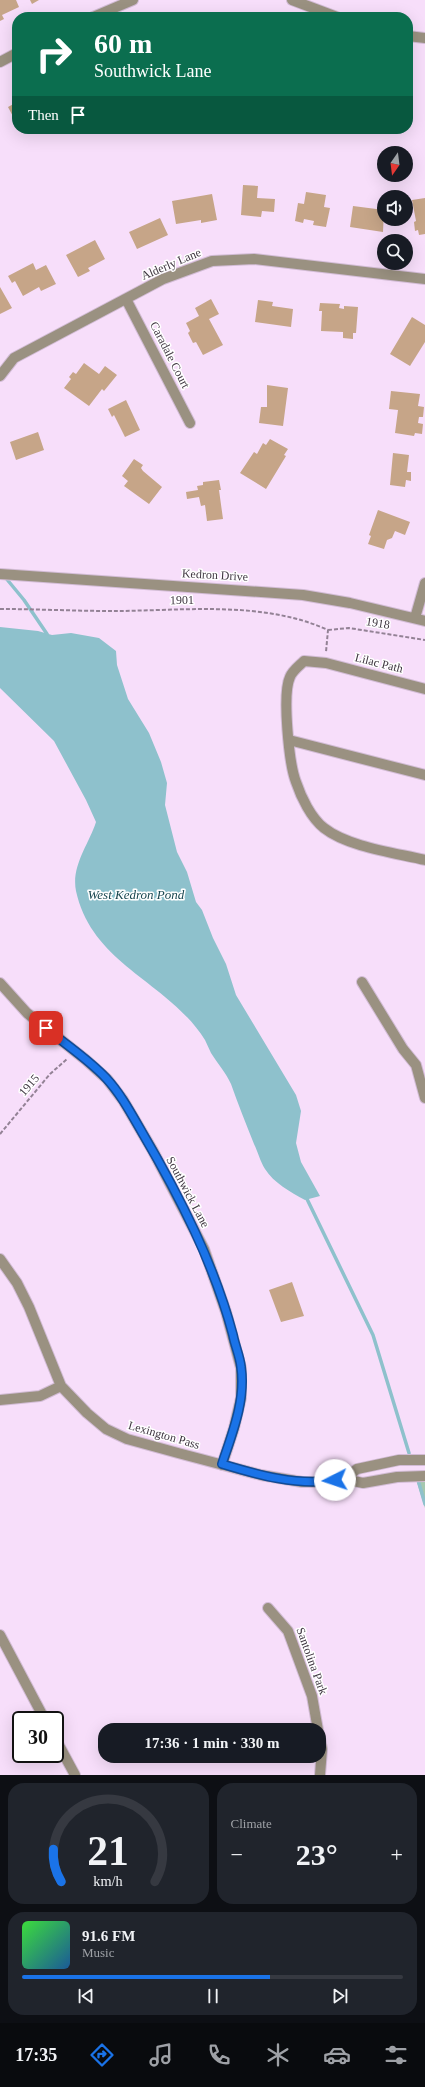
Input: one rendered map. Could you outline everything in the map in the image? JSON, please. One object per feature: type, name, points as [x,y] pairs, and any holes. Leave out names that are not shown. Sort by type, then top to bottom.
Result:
[{"type":"street","points":[[105,12],[133,0]]},
{"type":"street","points":[[292,0],[324,12]]},
{"type":"street","points":[[413,37],[425,38]]},
{"type":"street","points":[[0,62],[12,56]]},
{"type":"street","name":"Alderly Lane","points":[[0,376],[14,358],[163,279],[212,262],[242,259],[265,260],[425,279]]},
{"type":"street","name":"Caradale Court","points":[[126,299],[190,423]]},
{"type":"street","name":"Kedron Drive","points":[[3,575],[260,590],[350,603],[420,620]]},
{"type":"street","points":[[420,620],[425,583]]},
{"type":"street","name":"Lilac Path","points":[[289,740],[287,689],[290,677],[304,661],[326,663],[425,689]]},
{"type":"street","points":[[425,775],[289,740],[295,781],[310,810],[324,828],[351,841],[425,860]]},
{"type":"street","points":[[362,982],[404,1049],[420,1063],[425,1098]]},
{"type":"street","name":"Southwick Lane","points":[[0,983],[27,1013],[107,1079],[122,1100],[149,1145],[204,1249],[226,1312],[241,1368],[241,1398],[234,1428],[222,1464]]},
{"type":"street","name":"Lexington Pass","points":[[0,1259],[17,1283],[29,1306],[61,1386],[87,1414],[106,1429],[127,1439],[261,1475],[302,1482],[326,1482],[344,1479],[363,1483],[397,1477],[425,1476]]},
{"type":"street","points":[[0,1400],[40,1396],[61,1386]]},
{"type":"street","name":"Lexington Pass","points":[[344,1479],[357,1469],[399,1460],[425,1460]]},
{"type":"street","name":"Santolina Park","points":[[268,1608],[288,1630],[312,1696],[317,1723]]},
{"type":"street","points":[[0,1635],[40,1711]]},
{"type":"street","points":[[64,1755],[75,1775]]},
{"type":"street","points":[[320,1775],[321,1763]]},
{"type":"path","name":"1901","points":[[0,609],[113,611],[191,608],[291,617],[310,622],[328,630]]},
{"type":"path","name":"1918","points":[[328,630],[349,628],[425,640]]},
{"type":"path","points":[[326,663],[328,630]]},
{"type":"path","name":"1915","points":[[0,1134],[50,1074],[76,1052]]},
{"type":"shaded area","points":[[415,1476],[425,1477],[425,1508]]},
{"type":"water","name":"West Kedron Pond","points":[[0,627],[38,631],[52,635],[71,633],[99,638],[116,651],[117,665],[128,699],[149,733],[161,762],[167,783],[165,805],[177,852],[187,872],[196,902],[202,910],[213,938],[226,964],[236,995],[296,1095],[301,1111],[296,1143],[301,1162],[320,1196],[305,1200],[283,1187],[273,1179],[260,1160],[231,1084],[211,1053],[205,1040],[190,1020],[172,1003],[114,955],[98,937],[85,916],[76,891],[76,873],[78,864],[96,822],[86,800],[54,741],[0,688]]},
{"type":"building","points":[[0,0],[16,0],[19,7],[2,15],[4,19],[0,21]]},
{"type":"building","points":[[30,0],[39,0],[32,4]]},
{"type":"building","points":[[12,105],[12,115],[8,107]]},
{"type":"building","points":[[243,185],[258,186],[257,198],[275,199],[274,212],[262,211],[261,217],[241,215]]},
{"type":"building","points":[[306,192],[326,195],[324,207],[330,208],[326,227],[313,225],[314,221],[304,219],[303,223],[295,221],[298,203],[304,204]]},
{"type":"building","points":[[212,194],[217,220],[201,223],[201,220],[176,224],[172,201]]},
{"type":"building","points":[[425,198],[425,234],[419,235],[418,230],[415,231],[414,222],[416,221],[413,200]]},
{"type":"building","points":[[353,206],[377,209],[377,226],[383,226],[383,232],[350,227]]},
{"type":"building","points":[[160,218],[168,235],[137,249],[129,232]]},
{"type":"building","points":[[95,240],[105,259],[88,268],[90,271],[78,277],[66,255]]},
{"type":"building","points":[[33,263],[36,270],[46,265],[56,284],[41,291],[39,287],[23,296],[15,281],[12,283],[8,276]]},
{"type":"building","points":[[0,287],[12,308],[0,314]]},
{"type":"building","points":[[211,299],[219,314],[209,319],[223,345],[203,355],[196,342],[193,343],[188,333],[190,331],[186,323],[199,316],[195,308]]},
{"type":"building","points":[[258,300],[273,302],[272,306],[293,309],[291,327],[255,322]]},
{"type":"building","points":[[320,303],[340,304],[339,308],[344,309],[344,306],[358,307],[356,333],[353,333],[353,339],[343,338],[343,332],[321,331],[322,311],[319,311]]},
{"type":"building","points":[[412,317],[425,325],[425,342],[410,366],[390,354]]},
{"type":"building","points":[[84,363],[99,374],[105,366],[117,375],[104,391],[102,389],[89,406],[64,388],[71,379],[69,377],[73,372],[76,374]]},
{"type":"building","points":[[267,385],[288,388],[283,426],[259,423],[261,407],[267,407]]},
{"type":"building","points":[[391,391],[420,394],[418,406],[424,407],[423,417],[419,417],[418,423],[423,424],[422,434],[415,433],[414,436],[395,433],[398,410],[389,409]]},
{"type":"building","points":[[126,400],[140,430],[125,437],[114,415],[112,417],[108,409]]},
{"type":"building","points":[[38,432],[44,450],[16,460],[10,442]]},
{"type":"building","points":[[270,439],[288,449],[284,455],[286,456],[266,489],[240,473],[254,452],[257,454],[263,443],[266,445]]},
{"type":"building","points":[[393,453],[409,455],[407,472],[411,472],[411,481],[406,480],[405,487],[390,485]]},
{"type":"building","points":[[134,459],[143,465],[141,468],[143,471],[162,487],[149,504],[124,486],[128,481],[122,476]]},
{"type":"building","points":[[219,480],[223,519],[207,521],[205,505],[201,506],[199,497],[187,499],[186,492],[198,490],[197,486],[203,485],[203,482]]},
{"type":"building","points":[[378,510],[410,522],[405,535],[395,531],[392,538],[387,540],[384,549],[368,544],[371,536],[369,535]]},
{"type":"building","points":[[292,1282],[304,1316],[281,1322],[269,1290]]},
{"type":"waterway","points":[[5,577],[24,600],[47,634]]},
{"type":"waterway","points":[[307,1199],[373,1335],[409,1453]]},
{"type":"waterway","points":[[418,1480],[425,1504]]},
{"type":"route","points":[[46,1028],[107,1079],[122,1100],[153,1151],[204,1249],[226,1312],[241,1368],[241,1398],[234,1428],[222,1464],[261,1475],[302,1482],[326,1482],[335,1480]]}]
